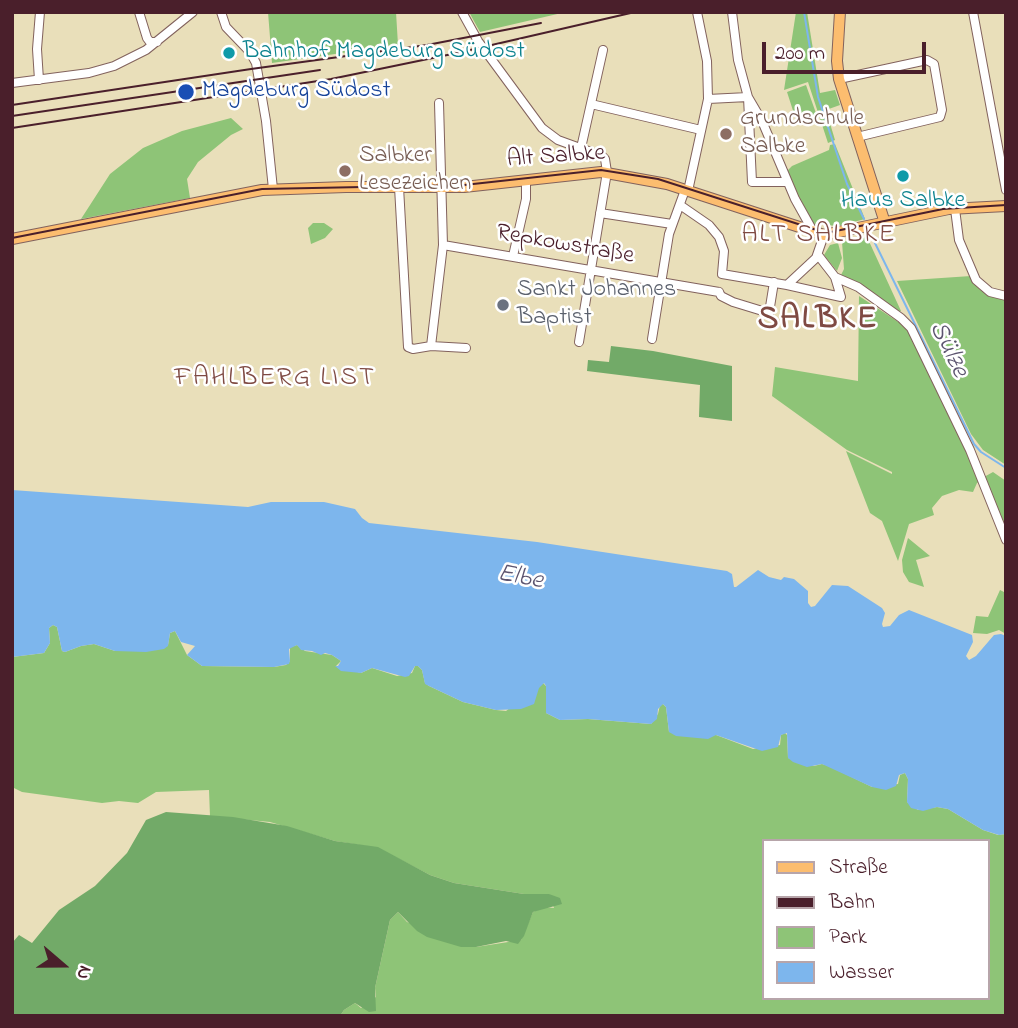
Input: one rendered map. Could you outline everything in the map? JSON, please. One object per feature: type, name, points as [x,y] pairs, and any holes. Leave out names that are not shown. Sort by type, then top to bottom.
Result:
[{"type":"main road","points":[[840,12],[837,61],[839,79],[886,223]]},
{"type":"main road","name":"Alt Salbke","points":[[12,239],[273,189],[443,188],[607,172],[654,181],[819,234],[955,209],[1006,206]]},
{"type":"street","points":[[38,80],[40,12]]},
{"type":"street","points":[[139,12],[149,41],[157,43]]},
{"type":"street","points":[[12,83],[89,73],[114,66],[136,57],[157,43],[194,12]]},
{"type":"street","points":[[221,12],[225,26],[248,50],[256,63],[266,121],[273,189]]},
{"type":"street","points":[[462,12],[480,44],[542,128],[558,139],[603,156],[607,172],[579,342]]},
{"type":"street","points":[[652,339],[672,224],[686,191],[708,99],[707,61],[697,12]]},
{"type":"street","points":[[732,12],[738,60],[748,97],[752,182],[787,182]]},
{"type":"street","points":[[973,12],[1006,190]]},
{"type":"street","points":[[581,148],[603,50]]},
{"type":"street","points":[[839,79],[927,60],[934,64],[942,110],[940,117],[858,137]]},
{"type":"street","points":[[708,99],[748,97]]},
{"type":"street","points":[[722,274],[841,297],[835,277],[818,254],[819,234],[787,182],[762,121],[748,97]]},
{"type":"street","points":[[430,346],[443,245],[439,103]]},
{"type":"street","points":[[591,104],[701,130]]},
{"type":"street","points":[[513,256],[526,199],[526,180]]},
{"type":"street","points":[[400,187],[408,345],[411,349],[430,346],[466,348]]},
{"type":"street","points":[[680,205],[711,227],[721,240],[724,251],[719,292]]},
{"type":"street","points":[[955,209],[959,240],[976,280],[988,291],[1006,296]]},
{"type":"street","points":[[600,213],[672,224]]},
{"type":"street","name":"Repkowstraße","points":[[443,245],[719,292],[733,302],[769,313],[774,282]]},
{"type":"street","points":[[787,285],[818,254]]},
{"type":"street","points":[[835,277],[856,286],[911,328],[970,450],[1006,540]]},
{"type":"green space","points":[[268,12],[396,12],[398,45],[272,63]]},
{"type":"green space","points":[[469,12],[566,12],[480,32]]},
{"type":"green space","points":[[796,12],[807,12],[820,93],[835,90],[840,105],[826,110],[835,140],[828,143],[808,82],[784,90]]},
{"type":"green space","points":[[806,85],[817,116],[797,123],[787,92]]},
{"type":"green space","points":[[231,118],[243,129],[231,135],[198,162],[187,179],[190,198],[81,219],[110,174],[143,148],[182,131]]},
{"type":"green space","points":[[835,144],[865,219],[838,226],[813,224],[808,220],[787,171],[792,166],[829,150],[830,145]]},
{"type":"green space","points":[[313,223],[324,223],[333,229],[325,238],[311,244],[308,228]]},
{"type":"green space","points":[[867,237],[901,311],[896,313],[841,275],[844,269],[842,242]]},
{"type":"green space","points":[[838,243],[842,258],[837,271],[824,255],[830,245]]},
{"type":"green space","points":[[971,276],[1006,298],[1006,465],[983,450],[971,434],[897,281]]},
{"type":"green space","points":[[859,296],[906,327],[981,481],[973,492],[959,490],[942,496],[932,508],[934,515],[909,524],[898,561],[882,521],[870,513],[846,451],[892,472],[847,450],[772,396],[775,367],[858,381]]},
{"type":"green space","points":[[611,346],[732,366],[732,421],[699,417],[700,385],[587,371],[588,360],[609,362]]},
{"type":"green space","points":[[993,472],[1006,481],[1006,532],[984,477]]},
{"type":"green space","points":[[908,538],[930,556],[916,560],[924,587],[909,582],[903,572],[902,560]]},
{"type":"green space","points":[[1000,590],[1006,593],[1006,634],[999,630],[987,634],[973,633],[976,616],[988,617]]},
{"type":"green space","points":[[53,625],[57,627],[62,651],[65,652],[94,644],[115,651],[168,645],[170,633],[175,631],[187,655],[202,666],[274,667],[286,665],[290,661],[290,647],[297,645],[305,651],[332,655],[341,661],[336,666],[361,673],[372,668],[397,676],[412,673],[415,666],[418,666],[429,686],[463,702],[496,710],[506,711],[543,683],[546,686],[546,713],[560,720],[588,719],[651,724],[663,704],[666,707],[669,732],[716,735],[753,749],[780,745],[781,735],[785,733],[788,758],[814,766],[829,766],[872,787],[898,784],[900,775],[905,773],[908,779],[907,802],[918,810],[937,807],[948,809],[983,830],[998,835],[1006,834],[1006,1016],[340,1016],[355,1003],[361,1008],[376,997],[375,988],[390,920],[398,912],[407,922],[476,947],[521,940],[533,912],[544,907],[554,908],[549,894],[524,894],[454,883],[430,875],[378,848],[335,841],[270,822],[210,816],[209,790],[156,792],[138,803],[102,803],[22,792],[12,787],[12,657],[44,653],[50,643],[49,628]]},
{"type":"green space","points":[[166,812],[233,817],[287,826],[335,841],[378,847],[430,875],[454,883],[524,894],[549,894],[560,898],[562,904],[533,912],[518,944],[506,941],[476,947],[461,947],[427,937],[398,912],[390,920],[375,988],[376,1011],[369,1012],[355,1003],[340,1016],[12,1016],[12,943],[19,935],[32,943],[59,910],[95,886],[127,853],[146,820]]},
{"type":"water","name":"Elbe","points":[[12,490],[248,507],[271,502],[324,502],[355,509],[369,523],[537,542],[727,571],[732,574],[734,587],[758,570],[781,580],[784,577],[794,579],[808,591],[808,603],[811,607],[815,606],[832,585],[848,586],[882,608],[885,613],[883,627],[890,626],[899,615],[909,610],[972,635],[973,642],[966,656],[969,660],[976,656],[994,635],[1001,634],[1006,636],[1006,834],[999,835],[983,830],[948,809],[937,807],[923,811],[911,808],[907,802],[908,779],[905,773],[899,775],[896,786],[886,790],[872,787],[822,764],[807,767],[793,762],[788,758],[787,733],[781,735],[778,747],[762,751],[716,735],[708,739],[676,736],[669,732],[666,707],[663,704],[658,709],[657,719],[651,724],[588,719],[560,720],[546,713],[544,683],[539,688],[534,704],[521,709],[496,710],[463,702],[425,684],[422,670],[418,666],[405,677],[372,668],[361,673],[341,671],[335,666],[341,661],[332,655],[301,650],[297,645],[289,649],[289,664],[274,667],[202,666],[187,655],[195,646],[181,642],[175,631],[170,633],[168,646],[164,649],[146,652],[115,651],[94,644],[65,652],[62,651],[57,627],[53,625],[49,628],[50,643],[44,653],[12,657]]},
{"type":"waterway","name":"Sülze","points":[[804,12],[818,97],[847,184],[864,219]]},
{"type":"waterway","name":"Sülze","points":[[871,235],[974,444],[981,452],[1006,468]]},
{"type":"tram line","points":[[12,238],[262,189],[464,185],[601,170],[658,179],[826,233],[943,209],[1006,205]]},
{"type":"railway","points":[[12,128],[331,79],[635,12]]},
{"type":"railway","points":[[12,105],[427,45],[541,23]]},
{"type":"railway","points":[[12,116],[320,70]]},
{"type":"place","name":"Bahnhof Magdeburg Südost","points":[[229,53]]},
{"type":"place","name":"Magdeburg Südost","points":[[186,92]]},
{"type":"place","name":"Grundschule Salbke","points":[[726,134]]},
{"type":"place","name":"Salbker Lesezeichen","points":[[345,171]]},
{"type":"place","name":"Haus Salbke","points":[[903,176]]},
{"type":"place","name":"Sankt Johannes Baptist","points":[[503,305]]},
{"type":"district","name":"ALT SALBKE","points":[[819,237]]},
{"type":"district","name":"SALBKE","points":[[818,322]]},
{"type":"district","name":"FAHLBERG LIST","points":[[275,380]]}]
